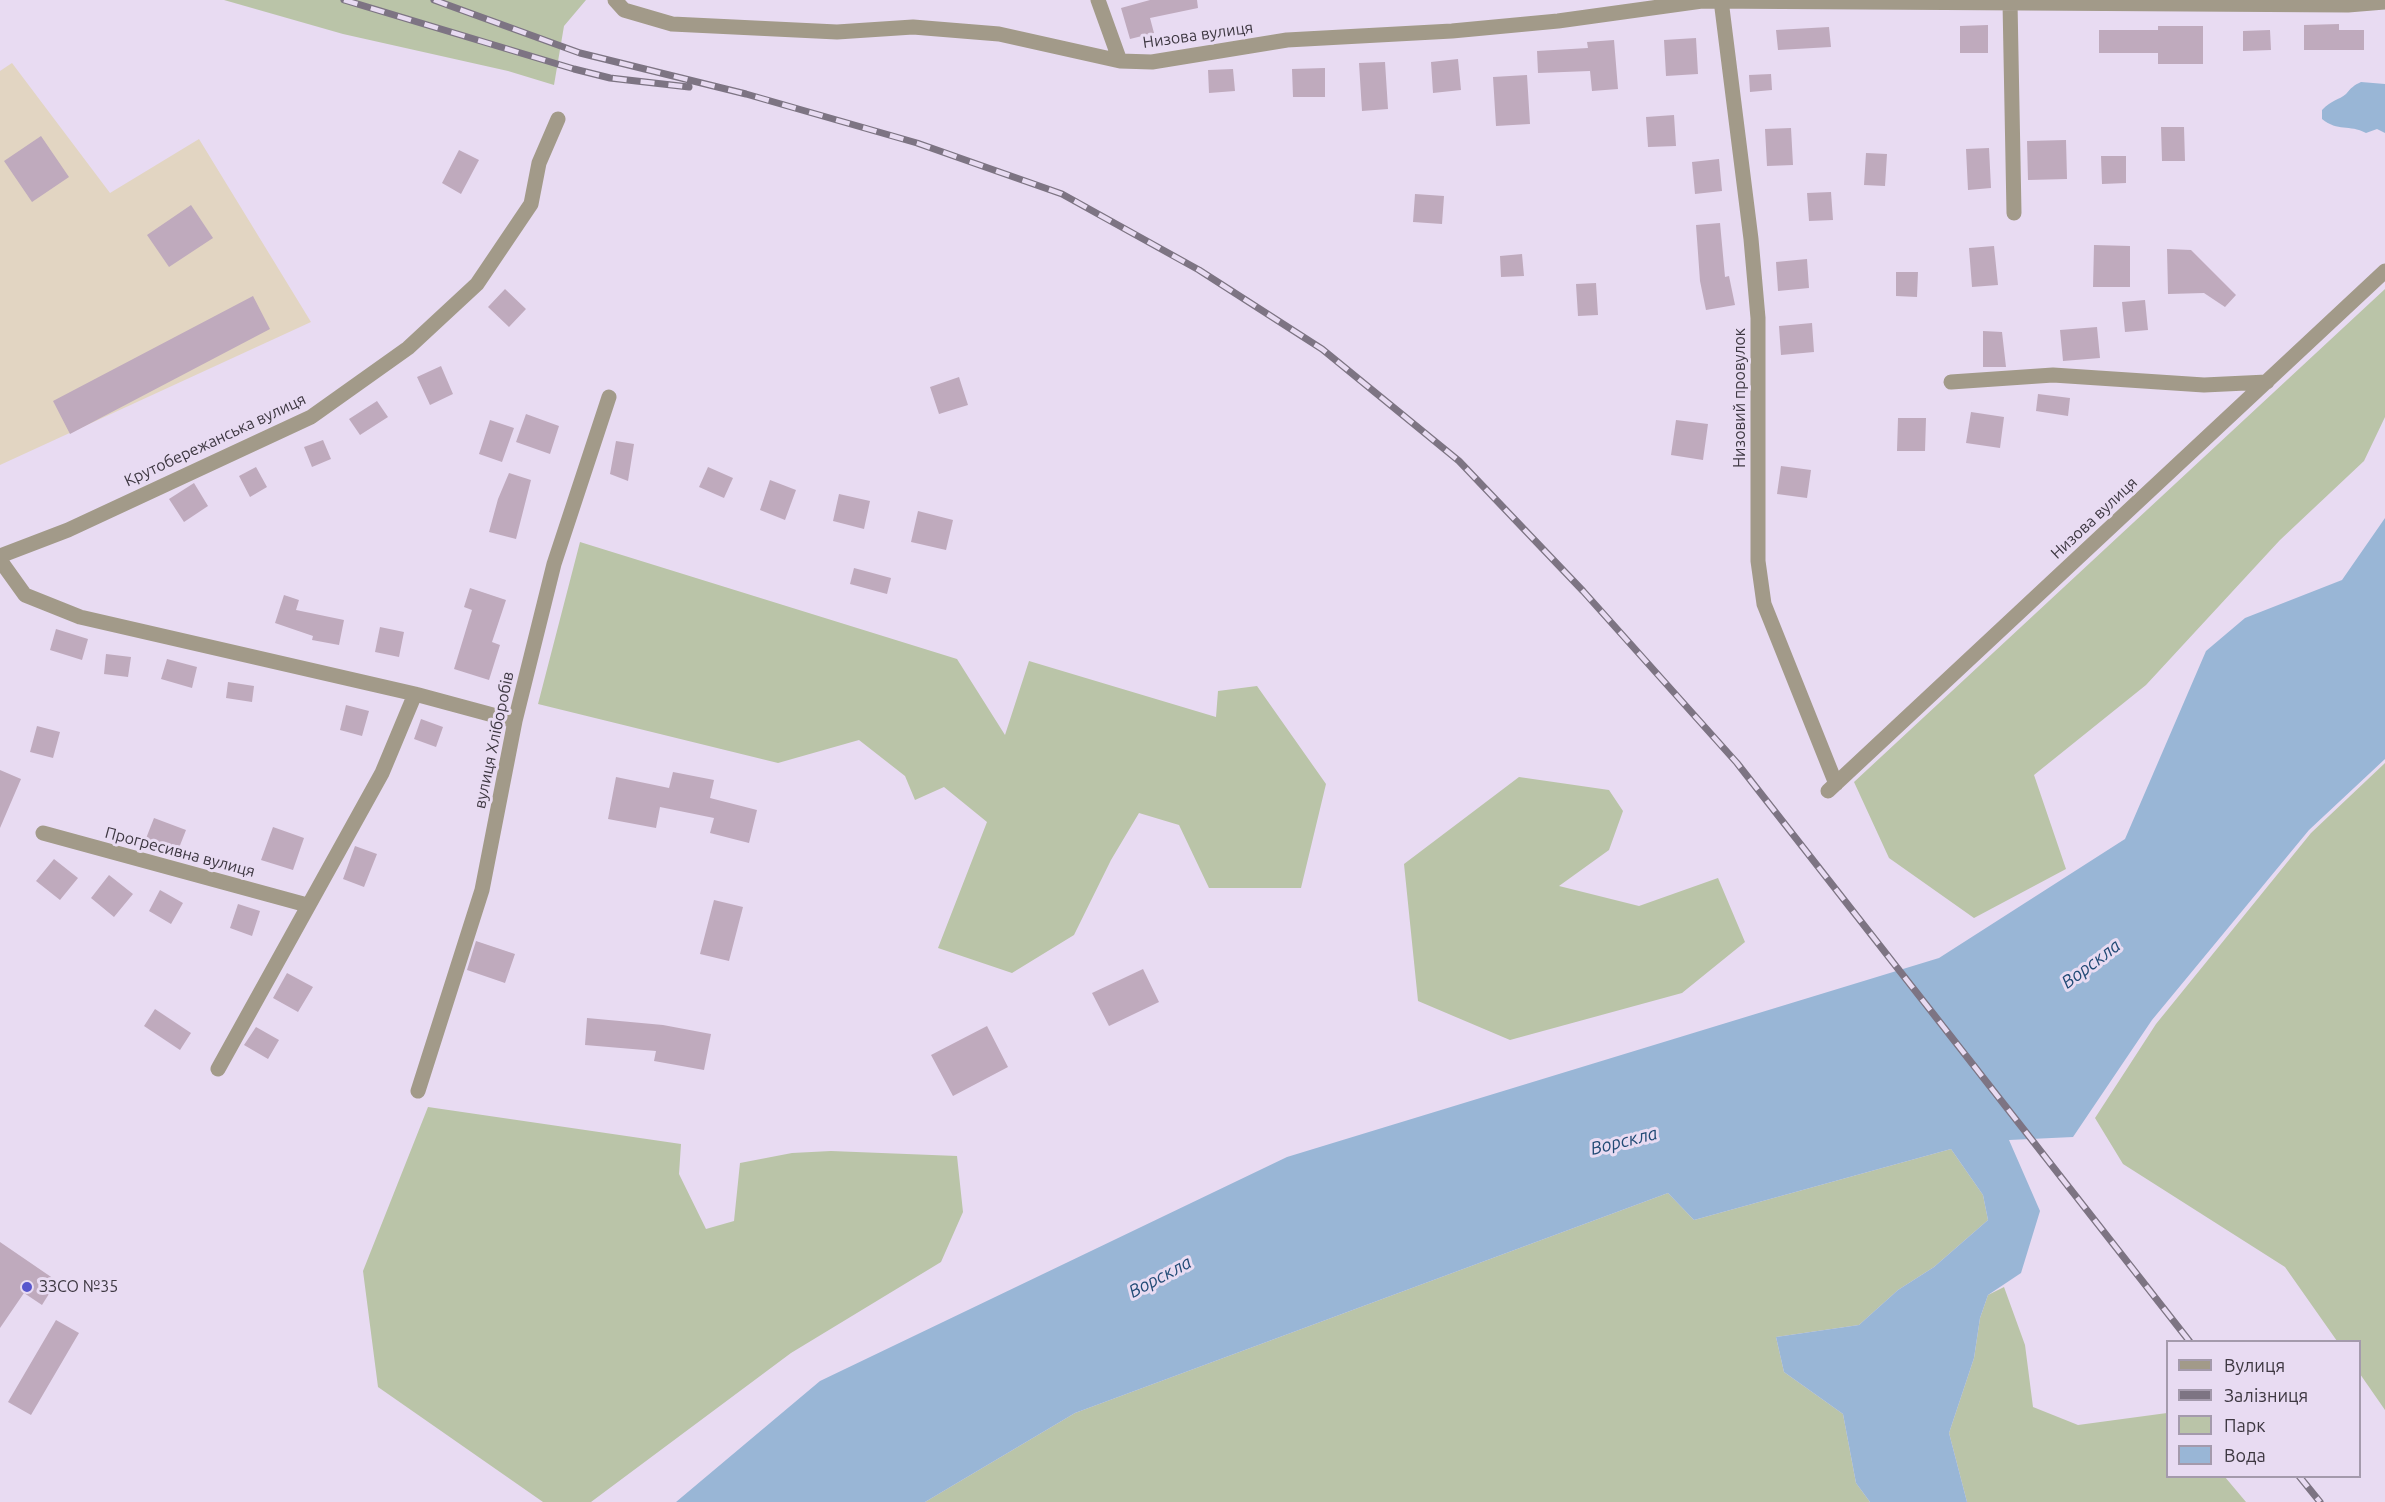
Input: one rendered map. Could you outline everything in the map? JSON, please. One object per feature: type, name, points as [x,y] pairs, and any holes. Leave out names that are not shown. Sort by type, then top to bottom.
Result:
[{"type":"street","name":"Низова вулиця","points":[[615,0],[624,10],[672,24],[837,32],[913,27],[999,34],[1120,61],[1152,62],[1287,40],[1452,31],[1558,21],[1702,1],[2113,1],[2348,5],[2385,2]]},
{"type":"street","points":[[1098,0],[1120,61]]},
{"type":"street","name":"Низовий провулок","points":[[1721,1],[1752,239],[1758,318],[1758,561],[1764,604],[1832,788]]},
{"type":"street","points":[[2010,2],[2014,213]]},
{"type":"street","name":"Крутобережанська вулиця","points":[[514,721],[415,694],[80,617],[25,595],[0,558],[68,530],[311,417],[408,348],[477,284],[531,204],[539,163],[558,119]]},
{"type":"street","name":"Низова вулиця","points":[[1832,788],[2385,271]]},
{"type":"street","points":[[1951,382],[2052,375],[2204,385],[2266,382]]},
{"type":"street","name":"вулиця Хліборобів","points":[[418,1091],[482,890],[514,721],[554,564],[609,397]]},
{"type":"street","points":[[218,1069],[382,773],[415,694]]},
{"type":"street","name":"Прогресивна вулиця","points":[[43,833],[307,905]]},
{"type":"shaded area","points":[[12,63],[110,193],[199,139],[311,322],[0,465],[0,71]]},
{"type":"green space","points":[[224,0],[586,0],[564,26],[554,85],[508,71],[343,34]]},
{"type":"green space","points":[[2385,289],[2385,417],[2364,461],[2280,540],[2146,685],[2034,775],[2066,869],[1974,918],[1889,858],[1854,782]]},
{"type":"green space","points":[[580,542],[957,659],[1005,735],[1029,661],[1216,717],[1218,691],[1257,686],[1326,784],[1301,888],[1209,888],[1179,825],[1139,813],[1111,860],[1074,935],[1012,973],[938,948],[987,822],[944,787],[915,800],[905,776],[859,740],[778,763],[538,704]]},
{"type":"green space","points":[[2385,763],[2385,1410],[2361,1375],[2361,1340],[2336,1340],[2285,1267],[2123,1164],[2095,1118],[2156,1024],[2311,833]]},
{"type":"green space","points":[[1519,777],[1609,790],[1623,811],[1609,850],[1559,886],[1639,906],[1718,878],[1745,942],[1682,993],[1510,1040],[1418,1001],[1404,864]]},
{"type":"green space","points":[[428,1107],[681,1144],[679,1174],[706,1229],[734,1221],[740,1163],[792,1153],[831,1151],[957,1156],[963,1212],[941,1262],[791,1353],[591,1502],[543,1502],[378,1387],[363,1271]]},
{"type":"green space","points":[[1951,1149],[1983,1195],[1988,1220],[1934,1267],[1898,1290],[1859,1325],[1776,1337],[1784,1372],[1843,1414],[1856,1483],[1870,1502],[925,1502],[1075,1413],[1668,1193],[1694,1220]]},
{"type":"green space","points":[[2004,1287],[2025,1345],[2033,1407],[2078,1425],[2166,1413],[2166,1478],[2226,1478],[2246,1502],[1967,1502],[1949,1433],[1974,1358],[1980,1318],[1988,1295]]},
{"type":"water","points":[[2361,82],[2385,84],[2385,133],[2377,129],[2366,133],[2338,127],[2322,119],[2322,110],[2325,107]]},
{"type":"water","name":"Ворскла","points":[[2385,518],[2385,759],[2309,830],[2152,1020],[2073,1137],[2009,1140],[2040,1211],[2021,1273],[1988,1295],[1980,1318],[1974,1358],[1949,1433],[1967,1502],[1870,1502],[1856,1483],[1843,1414],[1784,1372],[1776,1337],[1859,1325],[1898,1290],[1934,1267],[1988,1220],[1983,1195],[1951,1149],[1694,1220],[1668,1193],[1075,1413],[925,1502],[676,1502],[820,1381],[1287,1157],[1939,958],[2125,839],[2206,651],[2245,618],[2342,580]]},
{"type":"building","points":[[1150,0],[1197,0],[1198,8],[1150,18],[1154,33],[1130,39],[1121,8]]},
{"type":"building","points":[[2339,24],[2339,30],[2364,30],[2364,50],[2304,50],[2304,25]]},
{"type":"building","points":[[1988,25],[1988,53],[1960,53],[1960,26]]},
{"type":"building","points":[[2158,26],[2203,26],[2203,64],[2158,64],[2158,53],[2099,53],[2099,30],[2158,30]]},
{"type":"building","points":[[1829,27],[1831,47],[1778,50],[1776,30]]},
{"type":"building","points":[[2270,30],[2271,50],[2243,51],[2243,31]]},
{"type":"building","points":[[1696,38],[1698,74],[1666,76],[1664,40]]},
{"type":"building","points":[[1614,40],[1618,89],[1592,91],[1590,71],[1538,73],[1537,51],[1588,48],[1587,42]]},
{"type":"building","points":[[1458,59],[1461,90],[1433,93],[1431,62]]},
{"type":"building","points":[[1385,62],[1388,109],[1362,111],[1359,63]]},
{"type":"building","points":[[1325,68],[1325,97],[1293,97],[1292,69]]},
{"type":"building","points":[[1233,69],[1235,91],[1209,93],[1208,70]]},
{"type":"building","points":[[1771,74],[1772,90],[1750,92],[1749,75]]},
{"type":"building","points":[[1527,75],[1530,124],[1496,126],[1493,77]]},
{"type":"building","points":[[1674,115],[1676,146],[1648,147],[1646,117]]},
{"type":"building","points":[[2161,127],[2184,127],[2185,161],[2162,161]]},
{"type":"building","points":[[1791,128],[1793,165],[1767,166],[1765,129]]},
{"type":"building","points":[[41,136],[69,177],[32,202],[4,161]]},
{"type":"building","points":[[2066,140],[2067,179],[2028,180],[2027,141]]},
{"type":"building","points":[[1989,148],[1991,188],[1968,190],[1966,149]]},
{"type":"building","points":[[459,150],[479,160],[461,194],[442,183]]},
{"type":"building","points":[[1866,153],[1887,154],[1885,186],[1864,185]]},
{"type":"building","points":[[2101,156],[2126,156],[2126,183],[2102,184]]},
{"type":"building","points":[[1719,159],[1722,191],[1695,194],[1692,162]]},
{"type":"building","points":[[1831,192],[1833,220],[1809,221],[1807,193]]},
{"type":"building","points":[[1415,194],[1444,196],[1442,224],[1413,222]]},
{"type":"building","points":[[191,205],[213,238],[169,267],[147,235]]},
{"type":"building","points":[[1720,223],[1725,277],[1729,276],[1735,305],[1706,310],[1700,281],[1696,225]]},
{"type":"building","points":[[2094,245],[2130,246],[2130,287],[2093,287]]},
{"type":"building","points":[[1994,246],[1998,285],[1972,287],[1969,248]]},
{"type":"building","points":[[2167,249],[2191,250],[2236,295],[2225,307],[2204,293],[2168,294]]},
{"type":"building","points":[[1522,254],[1524,276],[1501,277],[1500,256]]},
{"type":"building","points":[[1807,259],[1809,288],[1778,291],[1776,262]]},
{"type":"building","points":[[1896,272],[1918,272],[1917,297],[1896,296]]},
{"type":"building","points":[[1596,283],[1598,315],[1578,316],[1576,284]]},
{"type":"building","points":[[505,289],[526,309],[509,327],[488,307]]},
{"type":"building","points":[[253,296],[270,329],[70,434],[53,401]]},
{"type":"building","points":[[2145,300],[2148,330],[2125,332],[2122,302]]},
{"type":"building","points":[[1812,323],[1814,352],[1781,355],[1779,326]]},
{"type":"building","points":[[2097,327],[2100,358],[2063,361],[2060,330]]},
{"type":"building","points":[[1983,331],[2002,332],[2006,367],[1983,367]]},
{"type":"building","points":[[441,366],[453,394],[430,405],[417,377]]},
{"type":"building","points":[[959,377],[968,405],[939,414],[930,387]]},
{"type":"building","points":[[2038,394],[2070,398],[2068,416],[2036,411]]},
{"type":"building","points":[[377,401],[388,417],[360,435],[349,419]]},
{"type":"building","points":[[1971,412],[2004,417],[2000,448],[1966,443]]},
{"type":"building","points":[[526,414],[559,426],[550,454],[516,442]]},
{"type":"building","points":[[1898,418],[1926,418],[1925,451],[1897,451]]},
{"type":"building","points":[[490,420],[514,428],[502,462],[479,454]]},
{"type":"building","points":[[1676,420],[1708,424],[1703,460],[1671,455]]},
{"type":"building","points":[[323,440],[331,459],[312,467],[304,447]]},
{"type":"building","points":[[616,441],[634,444],[628,481],[610,474]]},
{"type":"building","points":[[1781,466],[1811,470],[1807,498],[1777,494]]},
{"type":"building","points":[[256,467],[267,487],[250,497],[239,476]]},
{"type":"building","points":[[708,467],[733,478],[724,498],[699,487]]},
{"type":"building","points":[[509,473],[531,480],[516,539],[489,532],[498,499]]},
{"type":"building","points":[[770,480],[796,490],[785,520],[760,510]]},
{"type":"building","points":[[194,483],[208,506],[184,522],[169,499]]},
{"type":"building","points":[[839,494],[870,501],[864,529],[833,521]]},
{"type":"building","points":[[918,511],[953,520],[946,550],[911,542]]},
{"type":"building","points":[[854,568],[891,578],[887,594],[850,584]]},
{"type":"building","points":[[470,588],[506,600],[492,642],[500,645],[489,680],[454,669],[472,610],[464,607]]},
{"type":"building","points":[[284,595],[299,600],[296,610],[344,620],[339,645],[312,640],[313,636],[275,623]]},
{"type":"building","points":[[380,627],[404,632],[399,657],[375,652]]},
{"type":"building","points":[[56,629],[88,639],[82,660],[50,650]]},
{"type":"building","points":[[106,654],[131,657],[128,677],[104,674]]},
{"type":"building","points":[[167,659],[197,667],[192,688],[161,679]]},
{"type":"building","points":[[228,682],[254,686],[252,702],[226,698]]},
{"type":"building","points":[[346,705],[369,711],[362,736],[340,730]]},
{"type":"building","points":[[421,719],[443,727],[436,747],[414,739]]},
{"type":"building","points":[[37,726],[60,732],[53,758],[30,752]]},
{"type":"building","points":[[0,770],[21,779],[0,828]]},
{"type":"building","points":[[673,772],[714,780],[710,798],[757,810],[749,843],[710,833],[714,818],[660,807],[656,828],[608,819],[616,777],[669,788]]},
{"type":"building","points":[[154,818],[186,830],[177,853],[145,841]]},
{"type":"building","points":[[273,827],[304,838],[293,870],[261,860]]},
{"type":"building","points":[[355,846],[377,854],[364,887],[343,879]]},
{"type":"building","points":[[54,859],[78,878],[60,900],[36,881]]},
{"type":"building","points":[[109,875],[133,894],[114,917],[91,898]]},
{"type":"building","points":[[160,890],[183,903],[171,924],[149,911]]},
{"type":"building","points":[[714,900],[743,907],[729,961],[700,954]]},
{"type":"building","points":[[238,904],[260,911],[252,936],[230,928]]},
{"type":"building","points":[[476,941],[515,954],[505,983],[467,970]]},
{"type":"building","points":[[1143,969],[1159,1002],[1109,1026],[1092,993]]},
{"type":"building","points":[[287,973],[313,987],[298,1012],[273,998]]},
{"type":"building","points":[[155,1009],[191,1033],[180,1050],[144,1026]]},
{"type":"building","points":[[587,1018],[663,1025],[711,1034],[704,1070],[654,1061],[656,1051],[585,1045]]},
{"type":"building","points":[[987,1026],[1008,1067],[953,1096],[931,1055]]},
{"type":"building","points":[[256,1027],[279,1040],[268,1059],[244,1045]]},
{"type":"building","name":"ЗЗСО №35","points":[[0,1242],[57,1281],[42,1305],[24,1293],[0,1328]]},
{"type":"building","points":[[56,1320],[79,1333],[31,1415],[8,1402]]},
{"type":"railway","points":[[344,0],[574,69],[610,78],[689,87]]},
{"type":"railway","points":[[434,0],[580,53],[746,94],[917,143],[1062,194],[1199,270],[1322,349],[1459,461],[1583,591],[1737,763],[2188,1340]]},
{"type":"railway","points":[[2301,1478],[2320,1502]]},
{"type":"place","name":"ЗЗСО №35","points":[[27,1287]]}]
